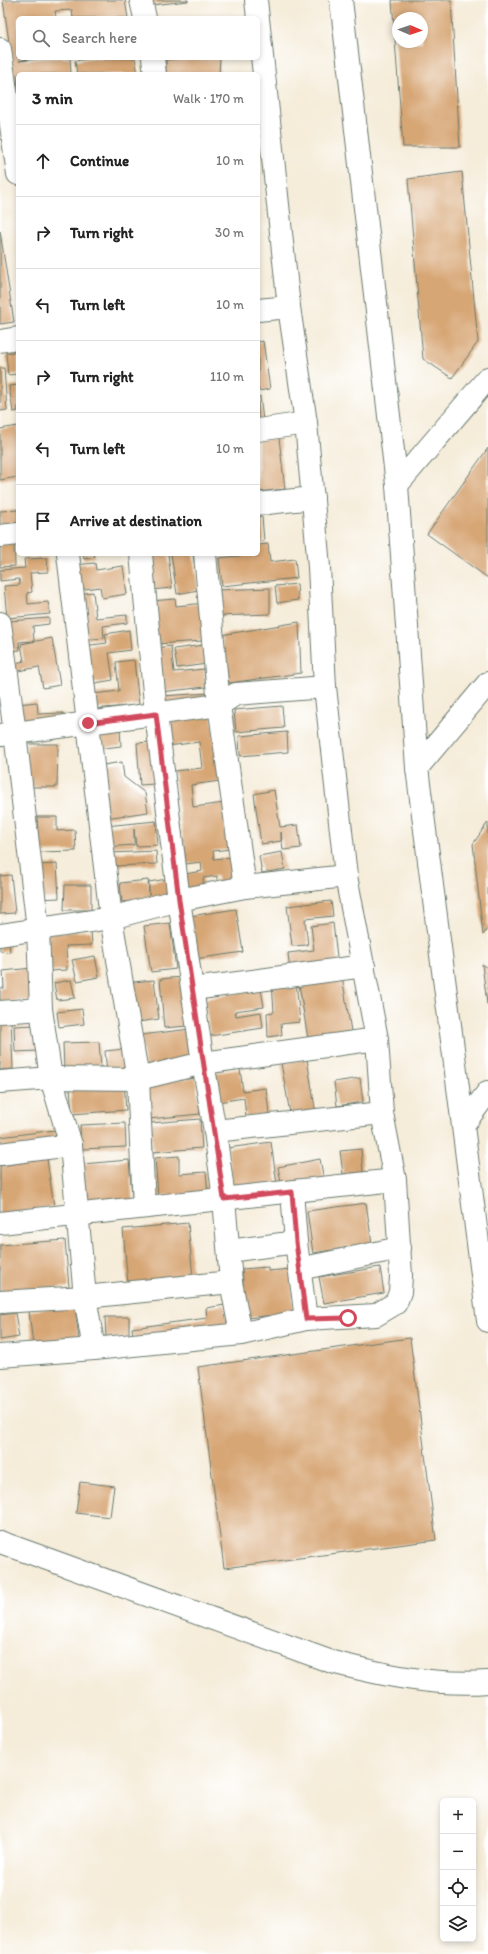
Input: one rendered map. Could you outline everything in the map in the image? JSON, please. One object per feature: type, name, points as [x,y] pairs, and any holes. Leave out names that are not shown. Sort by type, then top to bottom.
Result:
[{"type":"street","points":[[141,0],[145,16]]},
{"type":"street","points":[[256,0],[258,16]]},
{"type":"street","points":[[341,0],[397,484],[416,768],[488,1322]]},
{"type":"street","points":[[0,1356],[94,1349],[241,1334],[306,1319],[376,1315],[396,1303],[400,1292],[400,1248],[395,1180],[382,1113],[377,1039],[346,876],[325,687],[319,567],[306,423],[289,306],[267,187],[260,41]]},
{"type":"street","points":[[0,49],[11,146],[16,166]]},
{"type":"street","points":[[153,60],[155,72]]},
{"type":"street","points":[[260,310],[289,306]]},
{"type":"street","points":[[0,341],[16,338]]},
{"type":"street","points":[[397,484],[488,378]]},
{"type":"street","points":[[260,430],[306,423]]},
{"type":"street","points":[[260,504],[313,498]]},
{"type":"street","points":[[0,536],[16,534]]},
{"type":"street","points":[[68,556],[111,918],[138,1079],[144,1207]]},
{"type":"street","points":[[141,556],[156,714],[179,900],[203,1064],[215,1131],[224,1199],[231,1282],[241,1334]]},
{"type":"street","points":[[205,556],[220,705],[246,887]]},
{"type":"street","points":[[0,623],[8,734],[38,929],[41,1009],[51,1078],[71,1145],[85,1297],[94,1349]]},
{"type":"street","points":[[416,768],[488,683]]},
{"type":"street","points":[[8,734],[220,705],[236,694],[325,687]]},
{"type":"street","points":[[0,935],[111,918],[179,900],[246,887],[346,876]]},
{"type":"street","points":[[193,989],[364,966]]},
{"type":"street","points":[[0,1012],[41,1009]]},
{"type":"street","points":[[0,1082],[51,1078],[138,1079],[203,1064],[377,1039]]},
{"type":"street","points":[[463,1125],[488,1092]]},
{"type":"street","points":[[215,1131],[382,1113]]},
{"type":"street","points":[[0,1154],[71,1145]]},
{"type":"street","points":[[0,1223],[395,1180]]},
{"type":"street","points":[[292,1192],[296,1242],[306,1319]]},
{"type":"street","points":[[229,1251],[296,1242]]},
{"type":"street","points":[[299,1268],[400,1248]]},
{"type":"street","points":[[0,1302],[85,1297],[231,1282]]},
{"type":"street","points":[[0,1542],[332,1662],[396,1677],[434,1681],[488,1682]]},
{"type":"building","points":[[3,0],[125,0],[128,16],[73,16],[72,10],[55,11],[56,16],[16,16],[16,60],[70,60],[71,72],[16,72],[16,90]]},
{"type":"building","points":[[152,0],[188,0],[188,1],[152,5]]},
{"type":"building","points":[[392,0],[451,0],[460,147],[403,147],[396,48],[428,48],[428,12],[393,12]]},
{"type":"building","points":[[135,60],[138,72],[77,72],[75,61]]},
{"type":"building","points":[[166,60],[220,60],[219,72],[166,72]]},
{"type":"building","points":[[462,172],[478,342],[452,378],[423,359],[408,179]]},
{"type":"building","points":[[0,231],[14,322],[0,324]]},
{"type":"building","points":[[263,341],[270,389],[260,391],[260,342]]},
{"type":"building","points":[[16,352],[16,374],[8,375],[6,353]]},
{"type":"building","points":[[0,368],[4,368],[7,410],[0,411]]},
{"type":"building","points":[[16,385],[16,411],[13,412],[9,386]]},
{"type":"building","points":[[260,396],[263,420],[260,421]]},
{"type":"building","points":[[16,426],[16,477],[0,480],[0,429]]},
{"type":"building","points":[[279,438],[285,489],[260,492],[260,440]]},
{"type":"building","points":[[488,448],[488,578],[427,534]]},
{"type":"building","points":[[16,510],[16,526],[0,528],[0,511]]},
{"type":"building","points":[[260,517],[262,517],[264,541],[260,541]]},
{"type":"building","points":[[14,543],[15,566],[0,567],[0,544]]},
{"type":"building","points":[[268,544],[270,562],[295,559],[297,578],[222,586],[219,558],[260,556],[260,545]]},
{"type":"building","points":[[83,556],[95,557],[84,559]]},
{"type":"building","points":[[148,556],[168,556],[172,588],[151,590]]},
{"type":"building","points":[[171,556],[193,556],[198,590],[177,594]]},
{"type":"building","points":[[47,558],[48,572],[30,573],[32,592],[27,593],[28,604],[48,602],[50,614],[7,618],[4,586],[20,585],[19,579],[0,581],[0,570],[25,568],[24,559]]},
{"type":"building","points":[[95,563],[96,570],[123,566],[127,594],[102,598],[100,587],[78,590],[74,565]]},
{"type":"building","points":[[297,584],[298,600],[277,603],[275,586]]},
{"type":"building","points":[[270,588],[270,614],[218,616],[217,590]]},
{"type":"building","points":[[93,592],[96,618],[127,615],[127,623],[103,626],[104,638],[82,640],[76,594]]},
{"type":"building","points":[[175,599],[176,606],[205,603],[203,641],[155,644],[151,601]]},
{"type":"building","points":[[49,618],[49,624],[33,626],[34,641],[19,642],[20,650],[11,651],[9,621]]},
{"type":"building","points":[[299,622],[301,673],[229,683],[221,635]]},
{"type":"building","points":[[129,630],[131,650],[109,653],[113,680],[89,684],[84,646],[107,643],[105,634]]},
{"type":"building","points":[[52,638],[60,685],[43,688],[39,667],[13,672],[11,664],[24,661],[21,644]]},
{"type":"building","points":[[204,645],[207,664],[177,668],[174,649]]},
{"type":"building","points":[[171,646],[174,672],[204,669],[206,687],[161,692],[157,648]]},
{"type":"building","points":[[134,660],[139,705],[94,709],[93,694],[119,691],[116,662]]},
{"type":"building","points":[[210,693],[210,704],[162,707],[162,696]]},
{"type":"building","points":[[37,702],[38,714],[63,713],[64,722],[19,726],[18,704]]},
{"type":"building","points":[[282,706],[284,728],[236,732],[234,710]]},
{"type":"building","points":[[212,716],[220,781],[191,785],[193,807],[225,803],[231,849],[213,851],[214,859],[232,857],[235,883],[217,885],[217,876],[203,878],[204,888],[187,891],[185,874],[202,871],[201,862],[186,864],[174,771],[202,768],[199,742],[168,746],[165,722]]},
{"type":"building","points":[[120,728],[121,746],[97,749],[95,730]]},
{"type":"building","points":[[287,732],[288,752],[240,756],[239,736]]},
{"type":"building","points":[[150,742],[154,784],[140,785],[137,743]]},
{"type":"building","points":[[26,744],[58,744],[57,787],[25,787]]},
{"type":"building","points":[[122,762],[124,777],[145,793],[148,812],[105,818],[97,766]]},
{"type":"building","points":[[274,790],[280,827],[298,825],[301,848],[283,850],[281,832],[281,841],[261,844],[254,794]]},
{"type":"building","points":[[37,817],[57,817],[57,831],[75,830],[76,851],[38,852]]},
{"type":"building","points":[[156,821],[158,845],[136,846],[134,829],[134,845],[106,847],[105,826]]},
{"type":"building","points":[[488,822],[488,928],[483,935],[473,844]]},
{"type":"building","points":[[156,851],[157,864],[116,866],[117,880],[111,853]]},
{"type":"building","points":[[282,852],[285,869],[262,873],[259,856]]},
{"type":"building","points":[[57,864],[59,898],[39,899],[38,865]]},
{"type":"building","points":[[11,875],[15,913],[0,914],[0,876]]},
{"type":"building","points":[[167,879],[170,900],[150,899],[122,902],[120,883],[148,880],[149,895],[149,882]]},
{"type":"building","points":[[65,885],[91,885],[91,910],[64,910]]},
{"type":"building","points":[[331,901],[333,916],[305,919],[308,945],[292,946],[287,906]]},
{"type":"building","points":[[236,909],[243,952],[195,959],[190,916]]},
{"type":"building","points":[[170,923],[176,969],[151,972],[144,926]]},
{"type":"building","points":[[333,923],[338,965],[290,971],[288,953],[314,950],[311,926]]},
{"type":"building","points":[[91,931],[92,945],[66,946],[67,970],[49,971],[47,933]]},
{"type":"building","points":[[0,942],[9,942],[10,952],[0,951]]},
{"type":"building","points":[[95,956],[99,977],[77,981],[72,960]]},
{"type":"building","points":[[482,964],[488,968],[488,1004],[487,1004]]},
{"type":"building","points":[[32,968],[35,1000],[0,1002],[0,988],[4,988],[3,971]]},
{"type":"building","points":[[342,976],[351,1031],[308,1039],[299,984]]},
{"type":"building","points":[[182,977],[187,1026],[164,1028],[160,979]]},
{"type":"building","points":[[71,980],[75,998],[57,1000],[54,983]]},
{"type":"building","points":[[154,980],[159,1019],[138,1022],[133,982]]},
{"type":"building","points":[[296,981],[300,1022],[281,1024],[282,1035],[268,1037],[267,1013],[274,1012],[272,983]]},
{"type":"building","points":[[261,989],[264,1007],[235,1011],[236,1016],[261,1012],[263,1028],[210,1036],[205,999]]},
{"type":"building","points":[[82,1009],[84,1024],[59,1027],[57,1012]]},
{"type":"building","points":[[11,1019],[13,1069],[0,1070],[0,1020]]},
{"type":"building","points":[[37,1025],[38,1051],[15,1052],[14,1026]]},
{"type":"building","points":[[190,1029],[194,1062],[145,1068],[141,1035]]},
{"type":"building","points":[[99,1042],[101,1068],[64,1070],[63,1043]]},
{"type":"building","points":[[124,1049],[127,1070],[107,1073],[105,1051]]},
{"type":"building","points":[[307,1059],[316,1114],[291,1119],[281,1063]]},
{"type":"building","points":[[240,1069],[243,1091],[266,1088],[269,1114],[246,1117],[244,1098],[218,1102],[215,1073]]},
{"type":"building","points":[[196,1078],[200,1114],[149,1119],[145,1084]]},
{"type":"building","points":[[360,1078],[363,1102],[337,1106],[334,1082]]},
{"type":"building","points":[[124,1082],[126,1110],[72,1114],[70,1086]]},
{"type":"building","points":[[200,1119],[202,1148],[153,1152],[151,1123]]},
{"type":"building","points":[[125,1123],[126,1147],[81,1149],[80,1125]]},
{"type":"building","points":[[55,1130],[56,1142],[0,1150],[0,1137]]},
{"type":"building","points":[[271,1142],[277,1185],[233,1190],[228,1148]]},
{"type":"building","points":[[361,1149],[363,1172],[343,1174],[340,1151]]},
{"type":"building","points":[[179,1156],[179,1174],[206,1172],[208,1193],[158,1196],[155,1158]]},
{"type":"building","points":[[47,1159],[54,1207],[0,1215],[0,1166]]},
{"type":"building","points":[[320,1159],[324,1180],[282,1187],[278,1167]]},
{"type":"building","points":[[129,1160],[133,1206],[86,1210],[82,1164]]},
{"type":"building","points":[[366,1203],[372,1244],[313,1253],[307,1211]]},
{"type":"building","points":[[188,1223],[193,1279],[128,1285],[123,1229]]},
{"type":"building","points":[[65,1240],[69,1287],[0,1292],[0,1245]]},
{"type":"building","points":[[268,1267],[268,1271],[291,1269],[294,1313],[246,1318],[242,1269]]},
{"type":"building","points":[[380,1267],[384,1293],[324,1303],[319,1277]]},
{"type":"building","points":[[225,1305],[228,1332],[134,1344],[132,1328],[207,1318],[206,1308]]},
{"type":"building","points":[[75,1306],[79,1340],[33,1345],[29,1311]]},
{"type":"building","points":[[15,1313],[19,1337],[0,1340],[0,1315]]},
{"type":"building","points":[[105,1317],[129,1317],[129,1338],[106,1339]]},
{"type":"building","points":[[410,1338],[436,1540],[224,1568],[198,1367]]},
{"type":"building","points":[[80,1482],[114,1486],[110,1517],[76,1513]]},
{"type":"route","points":[[88,723],[156,714],[179,900],[203,1064],[215,1131],[224,1199],[292,1192],[296,1242],[306,1319],[348,1318]]}]
